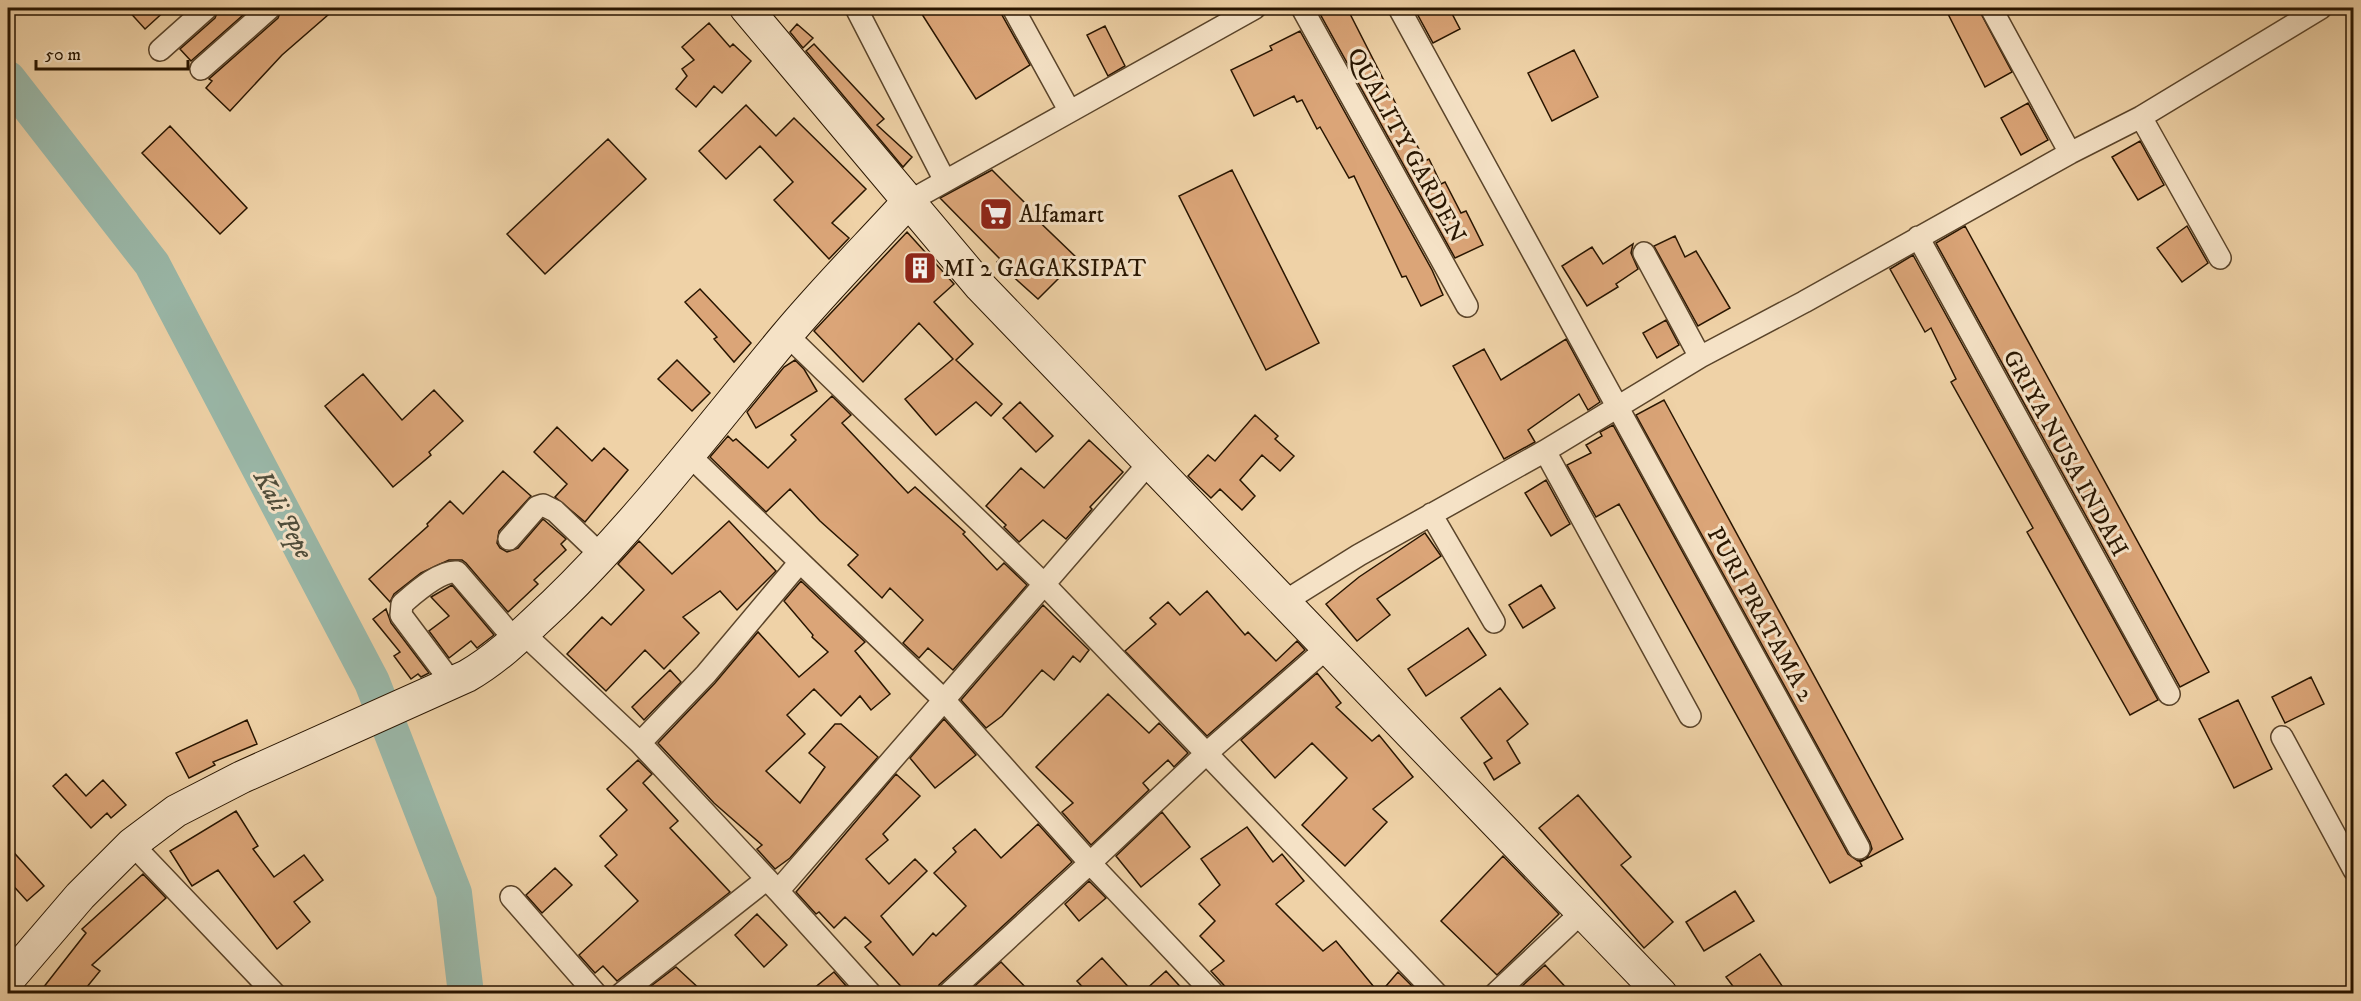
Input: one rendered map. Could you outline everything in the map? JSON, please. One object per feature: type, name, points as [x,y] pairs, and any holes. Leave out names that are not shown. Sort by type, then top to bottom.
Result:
[{"type":"main road","points":[[746,8],[980,286],[1581,913],[1661,993]]},
{"type":"main road","points":[[8,980],[66,912],[132,844],[176,811],[204,796],[417,700],[490,663],[602,556],[690,456],[787,335],[908,202]]},
{"type":"street","points":[[201,69],[270,8]]},
{"type":"street","points":[[856,8],[945,181]]},
{"type":"street","points":[[1013,8],[1069,110]]},
{"type":"street","points":[[908,202],[1255,8]]},
{"type":"street","name":"QUALITY GARDEN","points":[[1302,8],[1467,306]]},
{"type":"street","name":"PURI PRATAMA 2","points":[[1399,8],[1860,848]]},
{"type":"street","points":[[1991,8],[2070,153]]},
{"type":"street","points":[[1284,602],[1431,514],[1545,451],[1700,357],[1804,302],[2070,153],[2140,117],[2295,14],[2321,8]]},
{"type":"street","points":[[160,50],[203,9]]},
{"type":"street","points":[[2140,117],[2220,258]]},
{"type":"street","name":"GRIYA NUSA INDAH","points":[[1918,237],[2169,694]]},
{"type":"street","points":[[1644,253],[1700,357]]},
{"type":"street","points":[[787,335],[1044,584],[1208,752],[1437,993]]},
{"type":"street","points":[[1545,451],[1690,716]]},
{"type":"street","points":[[690,456],[944,700],[1090,863],[1212,993]]},
{"type":"street","points":[[621,993],[773,885],[944,700],[1149,463]]},
{"type":"street","points":[[509,539],[537,507],[543,505],[555,511],[602,556]]},
{"type":"street","points":[[1431,514],[1494,622]]},
{"type":"street","points":[[640,743],[706,674],[800,562]]},
{"type":"street","points":[[452,683],[402,615],[402,604],[413,594],[448,572],[457,572],[519,637],[640,743],[871,993]]},
{"type":"street","points":[[948,993],[1208,752],[1328,647]]},
{"type":"street","points":[[2282,737],[2354,870]]},
{"type":"street","points":[[132,844],[275,993]]},
{"type":"street","points":[[511,897],[596,993]]},
{"type":"street","points":[[1495,993],[1581,913]]},
{"type":"building","points":[[126,8],[168,8],[145,29]]},
{"type":"building","points":[[219,8],[251,8],[191,61],[180,49],[215,18]]},
{"type":"building","points":[[282,8],[336,8],[282,55],[230,111],[206,88],[212,81],[209,79],[278,18]]},
{"type":"building","points":[[918,8],[998,8],[1030,65],[976,99]]},
{"type":"building","points":[[1327,8],[1347,8],[1425,161],[1429,159],[1441,184],[1445,182],[1461,213],[1466,211],[1483,245],[1455,258],[1319,12]]},
{"type":"building","points":[[1414,8],[1449,8],[1460,29],[1433,43]]},
{"type":"building","points":[[1945,8],[1978,8],[2012,72],[1985,87]]},
{"type":"building","points":[[709,23],[730,47],[733,44],[751,61],[722,93],[714,86],[696,107],[676,89],[687,76],[682,69],[694,60],[682,47]]},
{"type":"building","points":[[797,24],[813,38],[803,48],[790,32]]},
{"type":"building","points":[[1105,26],[1125,66],[1108,76],[1087,35]]},
{"type":"building","points":[[1300,31],[1432,270],[1443,295],[1421,306],[1406,276],[1402,277],[1354,176],[1349,178],[1320,127],[1317,129],[1302,100],[1297,102],[1294,96],[1254,116],[1231,70],[1272,50],[1270,46]]},
{"type":"building","points":[[814,44],[884,119],[877,125],[912,157],[903,167],[806,51]]},
{"type":"building","points":[[1574,50],[1598,97],[1552,121],[1528,73]]},
{"type":"building","points":[[2028,103],[2048,140],[2021,155],[2001,118]]},
{"type":"building","points":[[746,105],[776,136],[794,118],[866,189],[832,223],[849,238],[829,259],[774,200],[793,182],[760,146],[726,179],[699,151]]},
{"type":"building","points":[[170,126],[247,208],[220,234],[142,153]]},
{"type":"building","points":[[608,139],[646,179],[545,274],[507,234]]},
{"type":"building","points":[[2140,141],[2164,185],[2138,200],[2112,157]]},
{"type":"building","points":[[992,170],[1027,205],[1024,207],[1078,259],[1038,299],[997,262],[1000,259],[940,198]]},
{"type":"building","points":[[1232,170],[1319,343],[1266,370],[1179,196]]},
{"type":"building","points":[[1965,226],[2209,672],[2180,687],[1936,243]]},
{"type":"building","points":[[2187,226],[2208,263],[2182,282],[2157,248]]},
{"type":"building","points":[[907,232],[954,284],[934,302],[973,344],[956,360],[1002,404],[991,416],[976,402],[936,435],[905,399],[953,359],[919,323],[863,382],[814,331]]},
{"type":"building","points":[[1675,236],[1685,257],[1696,251],[1730,308],[1698,326],[1654,246]]},
{"type":"building","points":[[1633,244],[1631,253],[1638,269],[1616,284],[1618,287],[1587,306],[1562,266],[1592,247],[1603,264]]},
{"type":"building","points":[[1913,255],[2158,700],[2130,715],[2027,532],[2033,528],[1951,382],[1956,379],[1931,328],[1925,332],[1890,269]]},
{"type":"building","points":[[700,289],[751,343],[734,362],[714,339],[717,337],[685,302]]},
{"type":"building","points":[[1666,320],[1679,345],[1657,358],[1643,333]]},
{"type":"building","points":[[1566,339],[1600,402],[1588,410],[1579,394],[1528,430],[1535,442],[1504,459],[1453,366],[1484,349],[1501,380]]},
{"type":"building","points":[[677,360],[710,393],[692,411],[658,379]]},
{"type":"building","points":[[795,360],[804,369],[817,391],[756,428],[747,412],[784,367]]},
{"type":"building","points":[[363,374],[402,420],[434,390],[463,421],[429,452],[431,455],[393,487],[325,406]]},
{"type":"building","points":[[832,396],[851,415],[842,423],[908,493],[915,487],[965,532],[963,534],[997,570],[1004,563],[1027,585],[953,670],[928,648],[919,658],[903,643],[923,620],[890,588],[882,598],[848,565],[858,555],[820,521],[790,489],[766,512],[710,457],[728,436],[733,441],[736,439],[768,468],[796,440],[791,435]]},
{"type":"building","points":[[1664,400],[1903,839],[1866,859],[1872,849],[1870,842],[1636,415]]},
{"type":"building","points":[[1020,402],[1053,436],[1036,452],[1003,418]]},
{"type":"building","points":[[1255,415],[1278,436],[1275,439],[1294,456],[1280,471],[1262,455],[1240,480],[1255,496],[1242,510],[1220,489],[1211,498],[1188,476],[1208,455],[1215,461]]},
{"type":"building","points":[[1613,425],[1848,854],[1858,861],[1865,859],[1860,862],[1862,866],[1830,883],[1619,504],[1596,517],[1567,465],[1591,453],[1586,445],[1602,436],[1600,432]]},
{"type":"building","points":[[557,427],[592,461],[604,448],[628,470],[585,522],[555,497],[567,484],[534,452]]},
{"type":"building","points":[[1089,440],[1123,472],[1090,507],[1092,509],[1066,539],[1043,520],[1019,542],[1004,527],[1006,525],[986,506],[1021,468],[1044,488]]},
{"type":"building","points":[[503,471],[531,496],[499,531],[497,543],[500,548],[507,552],[518,548],[543,519],[566,539],[561,544],[566,550],[534,580],[538,584],[508,612],[466,563],[462,560],[449,560],[421,573],[394,594],[390,602],[369,579],[428,526],[427,524],[450,501],[463,514]]},
{"type":"building","points":[[1546,480],[1570,524],[1551,536],[1525,493]]},
{"type":"building","points":[[729,521],[776,571],[737,610],[720,591],[683,617],[699,633],[664,669],[645,650],[606,691],[567,654],[602,617],[611,625],[644,590],[618,564],[639,541],[672,574]]},
{"type":"building","points":[[1425,533],[1441,556],[1377,599],[1390,615],[1357,641],[1326,604],[1359,577]]},
{"type":"building","points":[[801,581],[865,642],[855,651],[890,694],[871,710],[860,696],[841,716],[814,689],[787,715],[805,734],[766,771],[800,803],[825,767],[809,753],[835,724],[841,724],[878,757],[790,858],[775,869],[757,849],[762,845],[714,803],[658,743],[715,683],[758,632],[799,677],[828,652],[812,637],[813,635],[784,601]]},
{"type":"building","points":[[452,585],[494,635],[477,648],[471,641],[449,658],[429,631],[449,616],[431,597]]},
{"type":"building","points":[[1541,585],[1555,608],[1523,628],[1509,605]]},
{"type":"building","points":[[1207,591],[1245,635],[1248,632],[1276,661],[1297,641],[1305,650],[1207,736],[1125,651],[1156,624],[1150,618],[1168,602],[1180,615]]},
{"type":"building","points":[[1043,605],[1089,650],[1080,662],[1073,656],[1054,680],[1042,670],[1002,716],[986,728],[961,700]]},
{"type":"building","points":[[386,609],[391,623],[429,673],[421,677],[418,674],[411,679],[394,656],[400,652],[373,619]]},
{"type":"building","points":[[1468,628],[1486,655],[1426,696],[1408,669]]},
{"type":"building","points":[[670,670],[681,682],[644,720],[632,707]]},
{"type":"building","points":[[1317,673],[1341,703],[1336,707],[1372,741],[1379,735],[1413,777],[1373,809],[1387,822],[1345,866],[1302,825],[1347,778],[1312,743],[1275,778],[1241,740]]},
{"type":"building","points":[[2311,677],[2324,704],[2285,723],[2272,697]]},
{"type":"building","points":[[1500,688],[1528,724],[1507,741],[1520,763],[1494,780],[1484,763],[1492,758],[1461,718]]},
{"type":"building","points":[[1108,694],[1149,733],[1159,723],[1188,753],[1174,767],[1168,760],[1143,783],[1149,790],[1091,845],[1062,812],[1073,803],[1036,767]]},
{"type":"building","points":[[2238,700],[2272,769],[2234,788],[2199,719]]},
{"type":"building","points":[[944,719],[976,755],[935,788],[910,758]]},
{"type":"building","points":[[247,720],[257,744],[213,762],[215,765],[189,778],[176,753]]},
{"type":"building","points":[[638,760],[652,774],[643,783],[678,821],[670,828],[730,892],[617,981],[603,966],[595,973],[579,955],[638,901],[605,866],[617,855],[600,836],[627,810],[607,789]]},
{"type":"building","points":[[66,774],[86,796],[103,780],[126,805],[111,818],[107,813],[91,828],[53,786]]},
{"type":"building","points":[[896,774],[920,796],[883,834],[888,840],[866,859],[889,884],[915,859],[927,871],[881,916],[913,955],[933,933],[936,936],[966,906],[934,873],[956,852],[953,848],[975,829],[1001,858],[1038,824],[1072,862],[939,985],[936,993],[907,993],[865,947],[871,942],[845,917],[834,928],[819,912],[816,914],[796,892]]},
{"type":"building","points":[[1578,795],[1631,857],[1621,865],[1673,922],[1644,948],[1539,828]]},
{"type":"building","points":[[236,811],[258,846],[253,849],[274,877],[304,855],[323,880],[294,902],[310,922],[277,949],[218,870],[192,886],[170,851]]},
{"type":"building","points":[[1162,812],[1190,847],[1141,887],[1116,856]]},
{"type":"building","points":[[1247,827],[1273,862],[1282,854],[1304,881],[1276,904],[1323,951],[1336,941],[1379,993],[1231,993],[1211,971],[1224,961],[1200,936],[1215,921],[1199,904],[1220,885],[1201,859]]},
{"type":"building","points":[[8,846],[44,886],[27,901],[8,880]]},
{"type":"building","points":[[1503,856],[1559,914],[1497,975],[1441,921]]},
{"type":"building","points":[[555,868],[572,885],[542,913],[526,895]]},
{"type":"building","points":[[143,874],[166,898],[92,965],[100,971],[82,993],[39,993],[86,933],[82,929]]},
{"type":"building","points":[[1089,881],[1106,898],[1079,921],[1065,904]]},
{"type":"building","points":[[1735,891],[1754,921],[1704,951],[1686,922]]},
{"type":"building","points":[[757,914],[787,945],[764,967],[735,935]]},
{"type":"building","points":[[1760,954],[1787,993],[1738,993],[1726,977]]},
{"type":"building","points":[[1102,958],[1134,993],[1088,993],[1077,981]]},
{"type":"building","points":[[1001,962],[1031,993],[967,993]]},
{"type":"building","points":[[1545,965],[1571,993],[1527,993],[1521,987]]},
{"type":"building","points":[[676,967],[704,993],[659,993],[651,986]]},
{"type":"building","points":[[1166,971],[1186,993],[1142,993]]},
{"type":"building","points":[[834,972],[847,987],[839,993],[808,993]]},
{"type":"building","points":[[1398,972],[1419,993],[1380,993]]},
{"type":"waterway","name":"Kali Pepe","points":[[8,79],[152,264],[372,682],[454,893],[466,994]]},
{"type":"place","name":"Alfamart","points":[[996,214]]},
{"type":"place","name":"MI 2 GAGAKSIPAT","points":[[920,268]]}]
